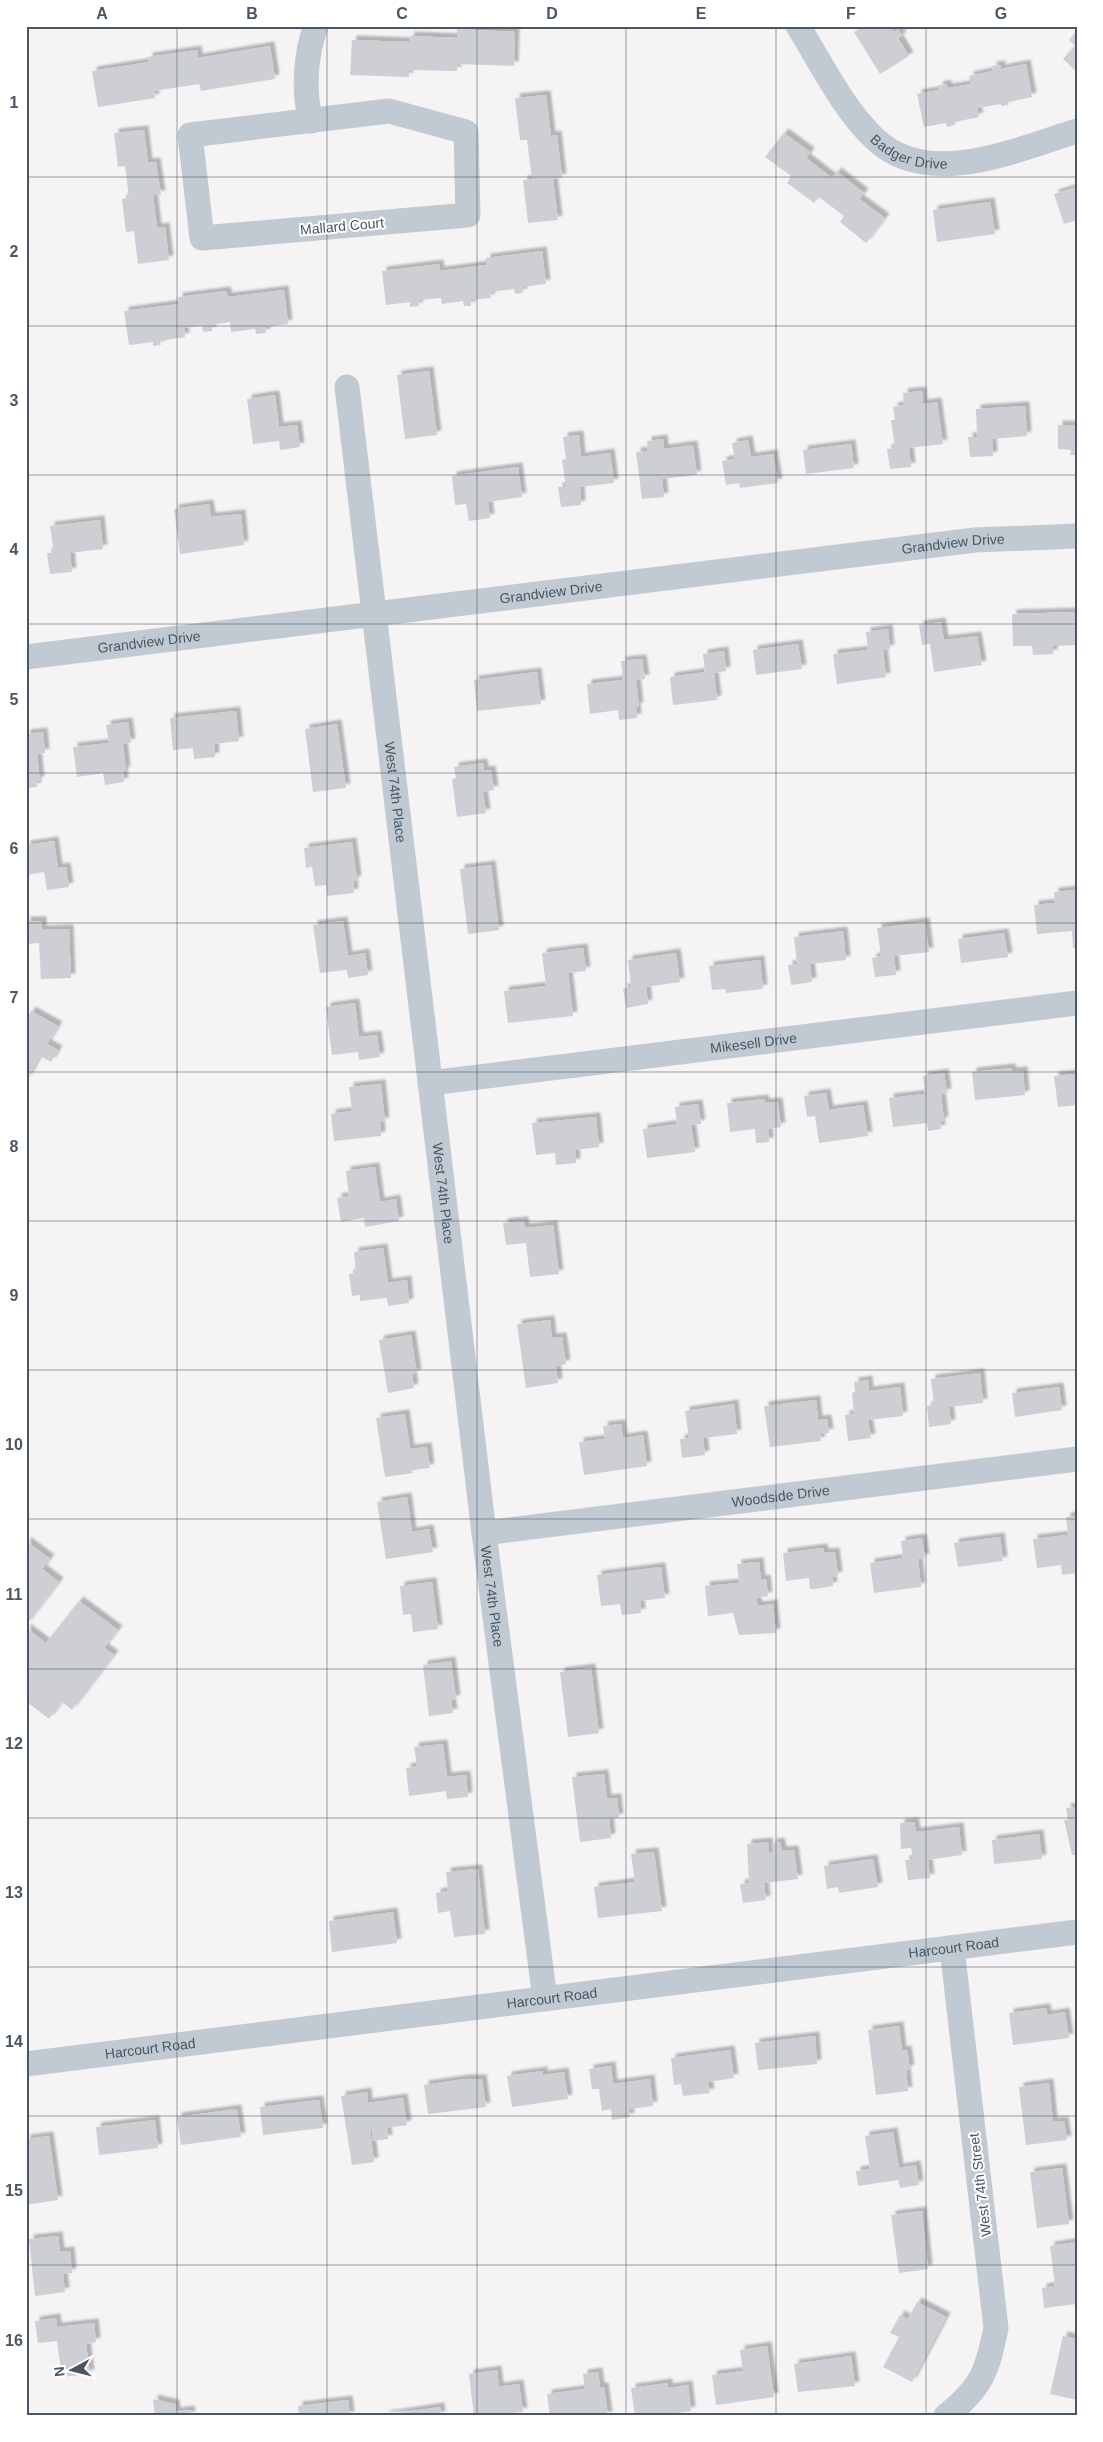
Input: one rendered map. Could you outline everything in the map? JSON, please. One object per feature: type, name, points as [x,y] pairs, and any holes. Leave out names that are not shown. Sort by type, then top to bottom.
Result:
[{"type":"street","points":[[311,121],[307,83],[308,55],[316,26]]},
{"type":"street","name":"Badger Drive","points":[[798,26],[861,123],[876,141],[901,155],[927,163],[958,164],[986,158],[1077,131]]},
{"type":"street","name":"Mallard Court","points":[[390,111],[466,132],[468,215],[202,238],[190,135],[311,121],[390,111]]},
{"type":"street","name":"West 74th Place","points":[[347,387],[484,1533],[545,1999]]},
{"type":"street","name":"Grandview Drive","points":[[26,657],[375,612],[975,540],[1077,536]]},
{"type":"street","name":"Mikesell Drive","points":[[430,1083],[1077,1003]]},
{"type":"street","name":"Woodside Drive","points":[[484,1533],[1077,1459]]},
{"type":"street","name":"Harcourt Road","points":[[26,2064],[1077,1932]]},
{"type":"street","name":"West 74th Street","points":[[950,2413],[975,2388],[984,2373],[991,2355],[996,2328],[952,1948]]},
{"type":"building","points":[[859,26],[890,26],[894,32],[898,29],[902,36],[898,38],[909,56],[880,74],[854,32],[861,28]]},
{"type":"building","points":[[457,29],[515,32],[514,66],[457,64],[457,71],[409,70],[409,77],[350,75],[352,40],[409,42],[410,36],[457,38]]},
{"type":"building","points":[[1074,34],[1077,37],[1077,72],[1063,59],[1075,46],[1069,40]]},
{"type":"building","points":[[270,46],[275,79],[201,91],[199,84],[154,91],[155,98],[98,107],[92,71],[149,62],[148,57],[197,50],[198,58]]},
{"type":"building","points":[[1026,64],[1032,97],[1008,102],[1009,105],[1001,106],[1001,104],[977,108],[979,117],[955,122],[955,125],[947,127],[946,123],[924,127],[917,94],[939,90],[938,86],[946,84],[948,88],[971,84],[969,76],[993,71],[992,66],[1001,65],[1001,69]]},
{"type":"building","points":[[546,95],[551,136],[557,135],[562,178],[553,179],[558,220],[528,223],[523,180],[532,179],[527,140],[520,140],[515,98]]},
{"type":"building","points":[[144,130],[148,163],[156,162],[161,195],[153,195],[157,228],[165,227],[169,260],[138,264],[134,231],[126,232],[122,199],[129,198],[125,166],[118,167],[114,133]]},
{"type":"building","points":[[784,133],[810,152],[806,158],[832,178],[837,172],[864,193],[859,199],[885,218],[866,243],[840,222],[844,216],[819,197],[814,203],[787,183],[791,176],[765,157]]},
{"type":"building","points":[[1077,187],[1077,220],[1064,224],[1054,194]]},
{"type":"building","points":[[990,202],[995,234],[937,242],[933,210]]},
{"type":"building","points":[[542,251],[546,284],[522,287],[523,293],[515,294],[514,289],[490,292],[491,298],[471,300],[471,306],[464,306],[463,301],[442,304],[441,298],[418,300],[419,306],[410,307],[410,302],[386,305],[382,271],[439,264],[440,271],[486,265],[486,258]]},
{"type":"building","points":[[284,290],[288,324],[265,327],[266,333],[256,334],[255,329],[231,332],[230,322],[211,325],[212,331],[203,332],[202,326],[184,328],[185,337],[160,341],[161,345],[153,346],[153,342],[129,345],[124,311],[179,304],[178,297],[226,291],[228,297]]},
{"type":"building","points":[[429,371],[437,435],[405,439],[397,375]]},
{"type":"building","points":[[922,391],[923,404],[937,402],[943,444],[909,448],[911,467],[890,469],[887,449],[895,448],[891,420],[895,420],[893,407],[904,405],[903,393]]},
{"type":"building","points":[[275,395],[279,427],[297,425],[300,447],[280,450],[279,441],[253,444],[247,399]]},
{"type":"building","points":[[1025,406],[1027,436],[992,439],[993,456],[970,457],[968,437],[977,437],[976,409]]},
{"type":"building","points":[[1058,425],[1077,426],[1077,455],[1070,455],[1071,450],[1058,449]]},
{"type":"building","points":[[579,435],[581,457],[610,453],[614,483],[580,487],[581,505],[561,507],[558,487],[566,487],[562,460],[566,459],[563,437]]},
{"type":"building","points":[[663,439],[664,449],[693,445],[697,475],[662,479],[664,497],[642,499],[636,452],[648,451],[647,441]]},
{"type":"building","points":[[748,440],[751,457],[773,454],[778,483],[740,488],[739,483],[726,485],[722,461],[735,459],[732,443]]},
{"type":"building","points":[[851,444],[854,468],[806,474],[803,450]]},
{"type":"building","points":[[518,467],[522,497],[488,502],[490,518],[469,521],[466,504],[455,505],[452,476]]},
{"type":"building","points":[[209,504],[211,517],[241,514],[244,545],[180,554],[174,509]]},
{"type":"building","points":[[100,520],[103,549],[70,553],[72,572],[50,574],[47,553],[54,553],[50,526]]},
{"type":"building","points":[[1077,612],[1077,645],[1053,646],[1053,654],[1033,655],[1032,646],[1013,646],[1012,614]]},
{"type":"building","points":[[941,622],[944,640],[977,636],[982,665],[934,672],[930,644],[922,645],[919,625]]},
{"type":"building","points":[[888,629],[890,649],[883,650],[886,677],[837,684],[833,654],[868,650],[866,632]]},
{"type":"building","points":[[798,644],[802,669],[756,675],[753,650]]},
{"type":"building","points":[[724,651],[726,671],[714,673],[717,700],[673,705],[670,677],[705,672],[703,654]]},
{"type":"building","points":[[642,659],[645,679],[636,680],[639,707],[636,707],[637,718],[619,720],[618,710],[590,714],[587,684],[623,680],[621,661]]},
{"type":"building","points":[[537,672],[541,704],[477,711],[474,680]]},
{"type":"building","points":[[236,711],[239,741],[214,744],[215,757],[194,759],[193,748],[173,750],[170,718]]},
{"type":"building","points":[[128,722],[131,743],[123,744],[126,771],[123,771],[124,782],[105,785],[103,773],[77,777],[73,747],[109,743],[106,725]]},
{"type":"building","points":[[337,724],[346,788],[313,792],[305,729]]},
{"type":"building","points":[[43,732],[45,753],[37,754],[40,781],[36,781],[37,787],[26,788],[26,734]]},
{"type":"building","points":[[483,763],[484,771],[491,770],[494,790],[483,792],[486,813],[457,817],[452,779],[456,778],[454,767]]},
{"type":"building","points":[[54,841],[58,868],[66,867],[69,887],[47,890],[44,872],[26,875],[26,845]]},
{"type":"building","points":[[352,842],[357,880],[353,881],[354,893],[327,896],[326,885],[315,886],[312,867],[306,868],[304,848]]},
{"type":"building","points":[[491,865],[499,930],[468,934],[460,869]]},
{"type":"building","points":[[1076,890],[1077,948],[1073,948],[1072,931],[1037,934],[1034,905],[1055,903],[1054,892]]},
{"type":"building","points":[[26,921],[42,921],[42,930],[69,929],[71,978],[41,979],[39,943],[26,944]]},
{"type":"building","points":[[343,921],[348,956],[365,953],[368,975],[348,978],[347,970],[320,973],[313,925]]},
{"type":"building","points":[[925,922],[929,952],[894,956],[896,975],[875,977],[872,958],[881,956],[877,928]]},
{"type":"building","points":[[843,931],[846,960],[810,964],[812,982],[791,985],[788,965],[797,964],[794,937]]},
{"type":"building","points":[[1004,933],[1008,957],[961,963],[958,939]]},
{"type":"building","points":[[583,948],[586,971],[568,973],[573,1016],[508,1023],[504,991],[546,986],[542,953]]},
{"type":"building","points":[[676,953],[680,982],[646,987],[648,1004],[626,1008],[623,988],[631,987],[628,960]]},
{"type":"building","points":[[760,960],[763,989],[726,993],[725,989],[712,990],[709,966]]},
{"type":"building","points":[[355,1003],[359,1037],[377,1035],[380,1057],[359,1060],[358,1052],[332,1055],[326,1007]]},
{"type":"building","points":[[31,1011],[58,1026],[47,1044],[58,1050],[51,1062],[40,1056],[26,1081],[26,1020]]},
{"type":"building","points":[[1011,1068],[1012,1072],[1023,1071],[1025,1095],[975,1100],[972,1072]]},
{"type":"building","points":[[944,1073],[947,1093],[941,1094],[944,1121],[940,1122],[941,1129],[928,1131],[927,1123],[893,1127],[889,1098],[925,1094],[923,1076]]},
{"type":"building","points":[[1077,1074],[1077,1105],[1058,1107],[1054,1076]]},
{"type":"building","points":[[381,1084],[385,1122],[380,1122],[381,1136],[334,1141],[331,1114],[352,1111],[349,1087]]},
{"type":"building","points":[[826,1093],[829,1110],[863,1105],[868,1136],[819,1143],[815,1116],[807,1117],[804,1096]]},
{"type":"building","points":[[764,1099],[765,1103],[778,1102],[781,1127],[768,1129],[769,1142],[756,1143],[755,1129],[730,1132],[727,1103]]},
{"type":"building","points":[[698,1104],[701,1124],[691,1125],[695,1152],[647,1158],[643,1129],[677,1124],[675,1107]]},
{"type":"building","points":[[596,1117],[599,1147],[575,1150],[576,1163],[556,1165],[555,1153],[536,1155],[532,1123]]},
{"type":"building","points":[[375,1167],[380,1202],[396,1199],[399,1221],[365,1227],[364,1218],[341,1222],[337,1198],[349,1196],[346,1171]]},
{"type":"building","points":[[524,1221],[525,1228],[553,1225],[559,1274],[530,1277],[526,1243],[506,1245],[503,1223]]},
{"type":"building","points":[[383,1248],[388,1283],[407,1280],[409,1303],[388,1306],[387,1298],[360,1301],[360,1295],[352,1296],[349,1274],[356,1273],[354,1252]]},
{"type":"building","points":[[550,1320],[552,1338],[562,1337],[566,1364],[556,1366],[558,1383],[526,1388],[517,1324]]},
{"type":"building","points":[[411,1335],[417,1374],[412,1374],[414,1388],[388,1393],[379,1340]]},
{"type":"building","points":[[980,1373],[983,1403],[949,1407],[951,1424],[929,1427],[927,1406],[934,1405],[931,1379]]},
{"type":"building","points":[[868,1380],[869,1391],[900,1387],[903,1416],[868,1420],[871,1438],[848,1441],[845,1415],[854,1414],[852,1393],[855,1392],[854,1382]]},
{"type":"building","points":[[1059,1387],[1062,1410],[1015,1417],[1012,1393]]},
{"type":"building","points":[[816,1400],[818,1420],[827,1419],[829,1433],[820,1434],[821,1441],[770,1447],[764,1406]]},
{"type":"building","points":[[734,1404],[737,1434],[703,1438],[705,1455],[682,1458],[680,1439],[689,1438],[685,1411]]},
{"type":"building","points":[[405,1414],[410,1449],[427,1447],[430,1468],[412,1470],[413,1473],[385,1477],[376,1418]]},
{"type":"building","points":[[621,1424],[623,1438],[643,1435],[647,1466],[584,1475],[579,1442],[605,1439],[603,1426]]},
{"type":"building","points":[[407,1497],[412,1532],[429,1529],[433,1552],[386,1559],[377,1502]]},
{"type":"building","points":[[1077,1516],[1077,1573],[1062,1575],[1061,1565],[1037,1568],[1033,1539],[1068,1535],[1066,1517]]},
{"type":"building","points":[[1000,1537],[1003,1561],[958,1567],[954,1543]]},
{"type":"building","points":[[922,1538],[925,1558],[918,1559],[921,1587],[874,1593],[870,1563],[903,1558],[901,1541]]},
{"type":"building","points":[[26,1541],[50,1559],[42,1569],[59,1582],[26,1625]]},
{"type":"building","points":[[823,1548],[824,1553],[835,1552],[838,1576],[832,1577],[833,1586],[810,1589],[809,1578],[786,1581],[783,1553]]},
{"type":"building","points":[[759,1562],[761,1580],[766,1579],[768,1596],[756,1598],[758,1606],[773,1604],[776,1633],[739,1635],[733,1613],[708,1616],[705,1586],[739,1583],[737,1564]]},
{"type":"building","points":[[661,1567],[665,1598],[640,1601],[641,1613],[622,1615],[620,1604],[601,1606],[597,1575]]},
{"type":"building","points":[[432,1582],[438,1629],[413,1632],[411,1614],[403,1615],[400,1586]]},
{"type":"building","points":[[79,1601],[118,1630],[104,1648],[114,1655],[72,1710],[62,1702],[49,1719],[26,1701],[26,1628],[46,1643]]},
{"type":"building","points":[[451,1661],[456,1699],[451,1700],[453,1713],[429,1716],[423,1665]]},
{"type":"building","points":[[591,1668],[599,1733],[568,1737],[560,1672]]},
{"type":"building","points":[[443,1744],[447,1777],[466,1775],[468,1797],[447,1799],[446,1791],[409,1796],[406,1768],[417,1766],[414,1747]]},
{"type":"building","points":[[604,1774],[607,1799],[617,1798],[619,1818],[609,1819],[611,1838],[580,1842],[572,1777]]},
{"type":"building","points":[[1077,1807],[1077,1855],[1072,1855],[1064,1820],[1068,1820],[1066,1808]]},
{"type":"building","points":[[914,1822],[916,1832],[959,1827],[962,1855],[928,1860],[930,1878],[908,1880],[905,1860],[913,1859],[911,1848],[901,1849],[900,1823]]},
{"type":"building","points":[[1039,1834],[1042,1859],[994,1864],[992,1840]]},
{"type":"building","points":[[768,1842],[769,1852],[773,1852],[772,1843],[780,1842],[782,1851],[794,1850],[798,1879],[764,1883],[766,1900],[743,1903],[740,1884],[749,1883],[747,1844]]},
{"type":"building","points":[[654,1852],[662,1911],[598,1918],[594,1887],[635,1882],[631,1854]]},
{"type":"building","points":[[873,1859],[878,1887],[839,1893],[838,1887],[827,1889],[824,1866]]},
{"type":"building","points":[[478,1869],[485,1934],[454,1937],[450,1911],[438,1913],[436,1893],[448,1891],[446,1872]]},
{"type":"building","points":[[393,1912],[397,1943],[332,1952],[329,1921]]},
{"type":"building","points":[[1046,2008],[1047,2015],[1065,2012],[1069,2038],[1013,2045],[1009,2013]]},
{"type":"building","points":[[899,2026],[902,2051],[907,2050],[910,2069],[906,2070],[908,2091],[876,2095],[868,2030]]},
{"type":"building","points":[[815,2036],[817,2064],[758,2070],[755,2043]]},
{"type":"building","points":[[730,2050],[734,2078],[708,2082],[710,2093],[683,2096],[681,2084],[674,2085],[671,2058]]},
{"type":"building","points":[[611,2066],[613,2084],[650,2079],[653,2106],[629,2109],[630,2117],[612,2120],[611,2109],[602,2111],[599,2089],[592,2089],[589,2069]]},
{"type":"building","points":[[543,2071],[543,2075],[564,2072],[568,2099],[512,2107],[507,2076]]},
{"type":"building","points":[[465,2079],[482,2079],[486,2107],[428,2114],[424,2085]]},
{"type":"building","points":[[1049,2083],[1053,2122],[1064,2121],[1067,2140],[1026,2145],[1019,2087]]},
{"type":"building","points":[[367,2092],[368,2103],[403,2098],[407,2125],[387,2128],[388,2139],[373,2141],[372,2130],[370,2130],[374,2162],[352,2165],[341,2096]]},
{"type":"building","points":[[319,2100],[323,2128],[263,2135],[260,2107]]},
{"type":"building","points":[[237,2109],[241,2137],[181,2145],[177,2117]]},
{"type":"building","points":[[155,2120],[158,2148],[99,2155],[96,2127]]},
{"type":"building","points":[[893,2132],[899,2168],[916,2165],[919,2185],[900,2188],[898,2180],[858,2186],[856,2171],[870,2169],[865,2136]]},
{"type":"building","points":[[49,2136],[58,2200],[26,2205],[26,2139]]},
{"type":"building","points":[[1062,2168],[1069,2224],[1037,2228],[1030,2172]]},
{"type":"building","points":[[922,2211],[928,2269],[899,2273],[891,2215]]},
{"type":"building","points":[[58,2236],[60,2252],[70,2251],[72,2273],[63,2274],[65,2292],[35,2296],[29,2239]]},
{"type":"building","points":[[1077,2242],[1077,2304],[1044,2308],[1042,2288],[1055,2286],[1050,2246]]},
{"type":"building","points":[[917,2302],[946,2317],[912,2382],[883,2367],[899,2337],[890,2333],[900,2315],[908,2319]]},
{"type":"building","points":[[56,2318],[57,2327],[94,2323],[96,2342],[86,2344],[90,2374],[62,2377],[57,2341],[38,2343],[35,2321]]},
{"type":"building","points":[[1063,2336],[1077,2339],[1077,2400],[1050,2394]]},
{"type":"building","points":[[767,2346],[774,2397],[716,2405],[712,2375],[743,2371],[740,2350]]},
{"type":"building","points":[[851,2356],[855,2386],[798,2392],[794,2364]]},
{"type":"building","points":[[497,2370],[499,2387],[519,2384],[523,2412],[474,2416],[469,2374]]},
{"type":"building","points":[[598,2372],[600,2387],[604,2387],[608,2416],[550,2416],[547,2394],[585,2389],[583,2374]]},
{"type":"building","points":[[668,2383],[668,2388],[688,2385],[691,2411],[658,2416],[635,2416],[631,2388]]},
{"type":"building","points":[[153,2399],[175,2404],[176,2412],[190,2410],[191,2416],[155,2416]]},
{"type":"building","points":[[348,2400],[350,2416],[299,2416],[298,2406]]},
{"type":"building","points":[[440,2407],[441,2416],[385,2416],[385,2415]]}]
